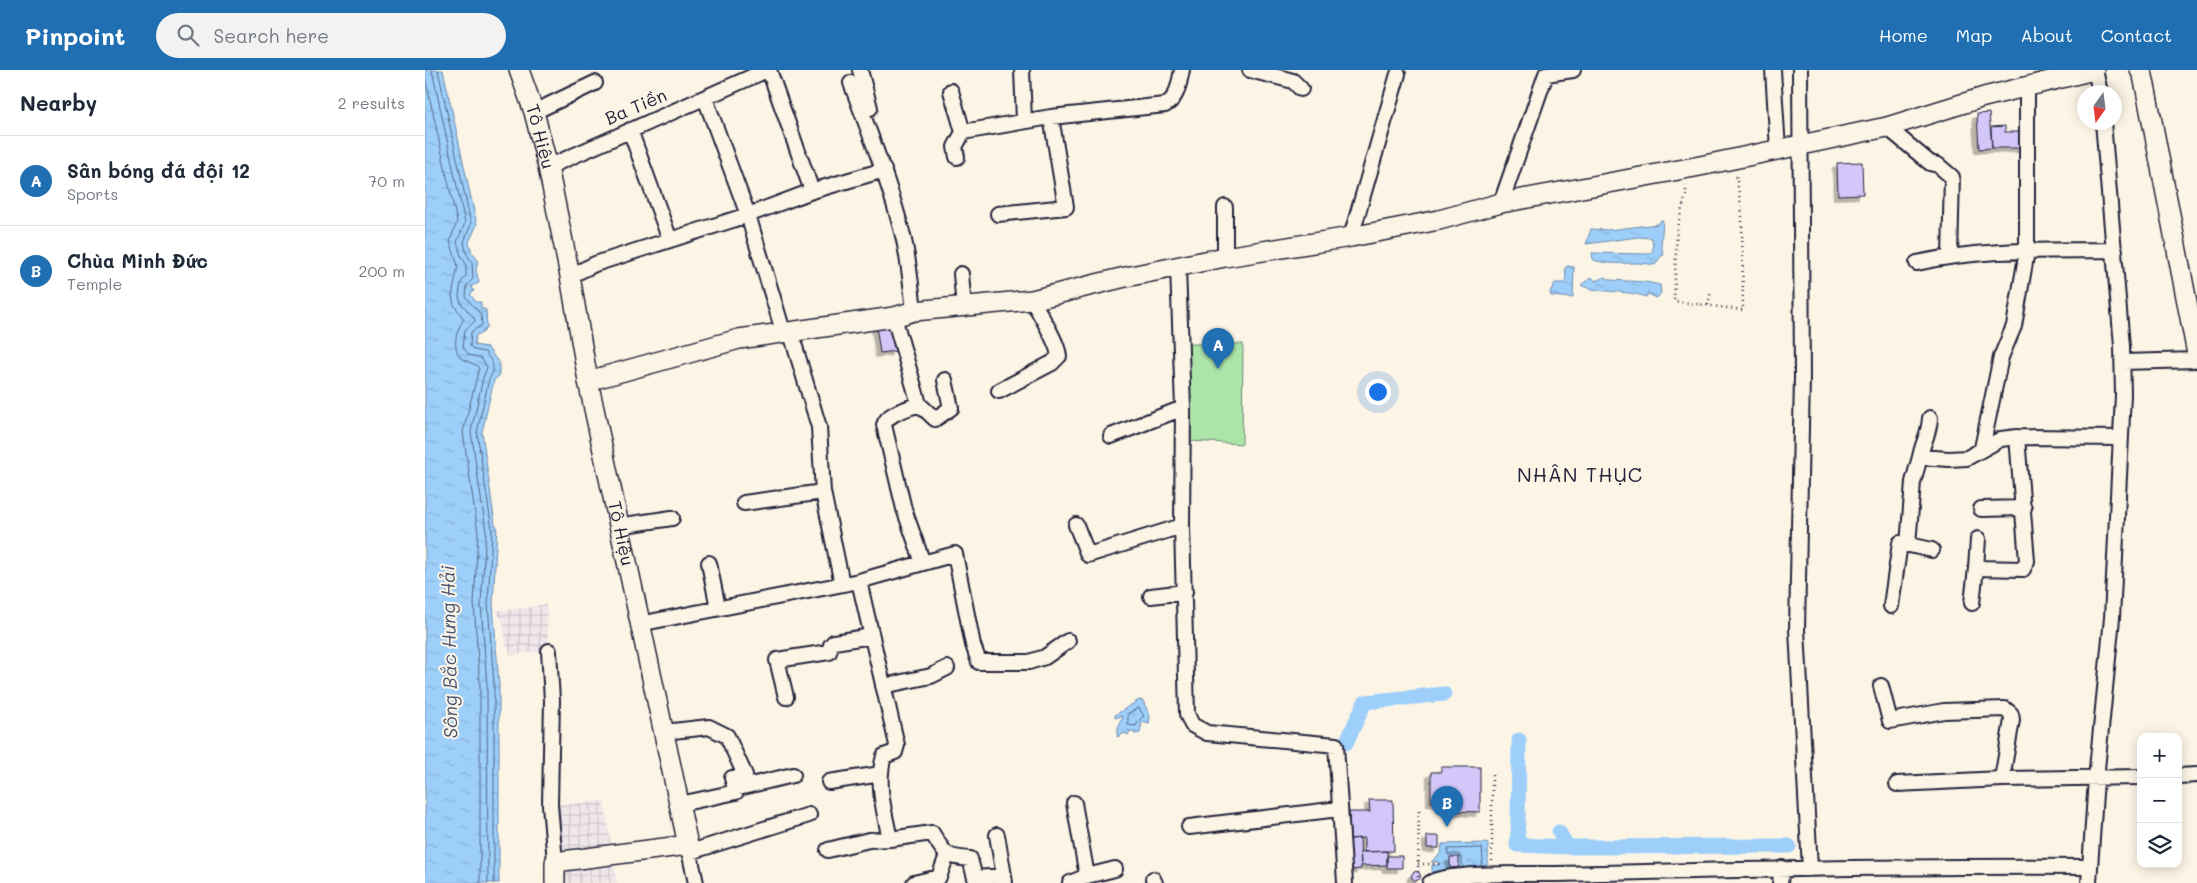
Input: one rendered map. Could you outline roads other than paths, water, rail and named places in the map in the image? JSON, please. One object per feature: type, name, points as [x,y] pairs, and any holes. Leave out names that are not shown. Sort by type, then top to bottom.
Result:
[{"type":"street","name":"Tô Hiệu","points":[[519,70],[534,112],[548,167],[570,276],[587,381],[617,526],[689,849]]},
{"type":"street","points":[[766,70],[812,191]]},
{"type":"street","name":"Ba Tiền","points":[[548,167],[766,70]]},
{"type":"street","points":[[860,70],[879,140]]},
{"type":"street","points":[[1022,70],[1024,121]]},
{"type":"street","points":[[963,132],[1051,117],[1165,105],[1174,99],[1182,70]]},
{"type":"street","points":[[1250,70],[1293,81],[1301,89]]},
{"type":"street","points":[[1501,203],[1546,74],[1573,70]]},
{"type":"street","points":[[1773,70],[1778,150]]},
{"type":"street","points":[[1800,70],[1802,377],[1797,630],[1810,869]]},
{"type":"street","points":[[587,381],[739,339],[894,317],[914,311],[964,308],[1032,300],[1121,278],[1225,257],[1351,237],[1439,220],[1501,203],[1778,150],[1887,127],[1984,97],[2095,70],[2098,85]]},
{"type":"street","points":[[2139,70],[2143,76],[2146,90],[2197,354]]},
{"type":"street","points":[[1351,237],[1398,74]]},
{"type":"street","points":[[534,112],[595,83]]},
{"type":"street","points":[[851,83],[884,170],[906,250],[914,311]]},
{"type":"street","points":[[1982,448],[2001,357],[2014,326],[2027,251],[2027,87]]},
{"type":"street","points":[[951,91],[963,132],[955,147],[957,157]]},
{"type":"street","points":[[705,98],[748,215],[819,427],[823,492],[842,584]]},
{"type":"street","points":[[998,214],[1066,207],[1051,117]]},
{"type":"street","points":[[1887,127],[1930,163],[1938,165],[1952,177],[1950,256]]},
{"type":"street","points":[[629,130],[670,240]]},
{"type":"street","points":[[2089,883],[2096,779],[2112,618],[2123,362],[2104,130]]},
{"type":"street","points":[[570,276],[595,264],[748,215],[812,191],[884,170]]},
{"type":"street","points":[[1225,207],[1225,257]]},
{"type":"street","points":[[1917,263],[1950,256],[2027,251],[2115,250]]},
{"type":"street","points":[[1178,267],[1183,408],[1183,526],[1186,707],[1188,719],[1192,725],[1207,733],[1336,745],[1345,883]]},
{"type":"street","points":[[961,274],[964,308]]},
{"type":"street","points":[[999,391],[1052,364],[1059,356],[1046,324],[1032,300]]},
{"type":"street","points":[[894,317],[919,404],[935,419],[951,408],[945,380]]},
{"type":"street","points":[[2123,362],[2197,360]]},
{"type":"street","points":[[919,404],[891,415],[884,425],[904,509],[923,563]]},
{"type":"street","points":[[1111,436],[1183,408]]},
{"type":"street","points":[[1908,545],[1913,482],[1922,447],[1929,434],[1930,418]]},
{"type":"street","points":[[1920,457],[1949,460],[1967,458],[2001,439],[2017,437],[2120,432]]},
{"type":"street","points":[[1977,568],[2023,569],[2027,561],[2017,437]]},
{"type":"street","points":[[744,503],[823,492]]},
{"type":"street","points":[[1981,510],[2024,508]]},
{"type":"street","points":[[617,526],[672,518]]},
{"type":"street","points":[[1076,525],[1088,555],[1143,531],[1183,526]]},
{"type":"street","points":[[1972,603],[1977,568],[1978,539]]},
{"type":"street","points":[[1891,606],[1900,543],[1931,550]]},
{"type":"street","points":[[639,624],[859,581],[955,554],[973,645],[979,662],[1029,662],[1045,657],[1068,641]]},
{"type":"street","points":[[709,563],[718,608]]},
{"type":"street","points":[[859,581],[897,745],[895,752],[885,756],[881,774],[881,793],[889,839]]},
{"type":"street","points":[[1151,596],[1185,592]]},
{"type":"street","points":[[786,697],[777,660],[829,652],[834,642],[872,636]]},
{"type":"street","points":[[549,651],[552,700],[550,805],[555,883]]},
{"type":"street","points":[[883,686],[931,676],[947,668]]},
{"type":"street","points":[[1881,686],[1890,720],[1944,711],[2005,709],[2011,714],[2012,720],[2002,779]]},
{"type":"street","points":[[664,732],[709,727],[727,736],[745,775],[732,778],[736,792],[680,804]]},
{"type":"street","points":[[829,782],[881,774]]},
{"type":"street","points":[[734,790],[793,775]]},
{"type":"street","points":[[2182,776],[2197,775]]},
{"type":"street","points":[[1897,784],[2002,779],[2137,777]]},
{"type":"street","points":[[1074,803],[1087,876]]},
{"type":"street","points":[[1189,827],[1339,809]]},
{"type":"street","points":[[555,862],[689,849],[809,815]]},
{"type":"street","points":[[828,850],[869,840],[932,833],[947,855],[970,859],[975,878],[1004,880],[997,835]]},
{"type":"street","points":[[689,849],[696,883]]},
{"type":"street","points":[[914,883],[939,877],[947,855]]},
{"type":"street","points":[[1430,883],[1442,878],[1492,875],[1782,868],[2090,867]]},
{"type":"street","points":[[1780,883],[1782,868]]},
{"type":"street","points":[[1070,883],[1087,876],[1115,869]]},
{"type":"water","name":"Sông Bắc Hưng Hải","points":[[425,70],[443,70],[477,225],[469,242],[472,253],[478,260],[476,270],[479,283],[471,286],[474,291],[470,294],[476,302],[481,302],[481,308],[486,310],[487,328],[482,333],[476,335],[474,345],[487,347],[499,363],[499,376],[494,380],[482,432],[495,525],[497,526],[493,604],[499,685],[499,883],[425,883]]},
{"type":"water","points":[[1663,220],[1661,246],[1664,255],[1661,256],[1655,265],[1609,263],[1593,260],[1592,253],[1650,254],[1653,250],[1652,238],[1638,237],[1586,244],[1591,229],[1609,230],[1658,224]]},
{"type":"water","points":[[1567,266],[1574,267],[1573,298],[1551,296],[1550,292],[1555,283],[1564,283],[1566,279],[1565,268]]},
{"type":"water","points":[[1592,277],[1595,281],[1605,277],[1610,280],[1646,282],[1660,285],[1661,293],[1657,298],[1648,294],[1646,297],[1630,293],[1587,288],[1581,285]]},
{"type":"water","points":[[1139,700],[1143,701],[1150,716],[1149,724],[1142,722],[1140,733],[1136,734],[1130,731],[1128,735],[1125,733],[1117,737],[1119,723],[1123,718],[1122,716],[1115,718],[1115,715]]},
{"type":"water","points":[[1488,843],[1487,864],[1482,871],[1478,873],[1432,873],[1432,865],[1439,865],[1439,862],[1431,862],[1441,853],[1442,844]]},
{"type":"waterway","points":[[1346,743],[1365,702],[1444,694]]},
{"type":"waterway","points":[[1518,824],[1519,740]]},
{"type":"waterway","points":[[1518,831],[1517,845],[1568,847]]},
{"type":"waterway","points":[[1559,832],[1568,847],[1789,846]]},
{"type":"place","name":"Sân bóng đá đội 12","points":[[1218,369]]},
{"type":"place","name":"Chùa Minh Đức","points":[[1447,827]]},
{"type":"district","name":"NHÂN THỤC","points":[[1580,475]]}]
